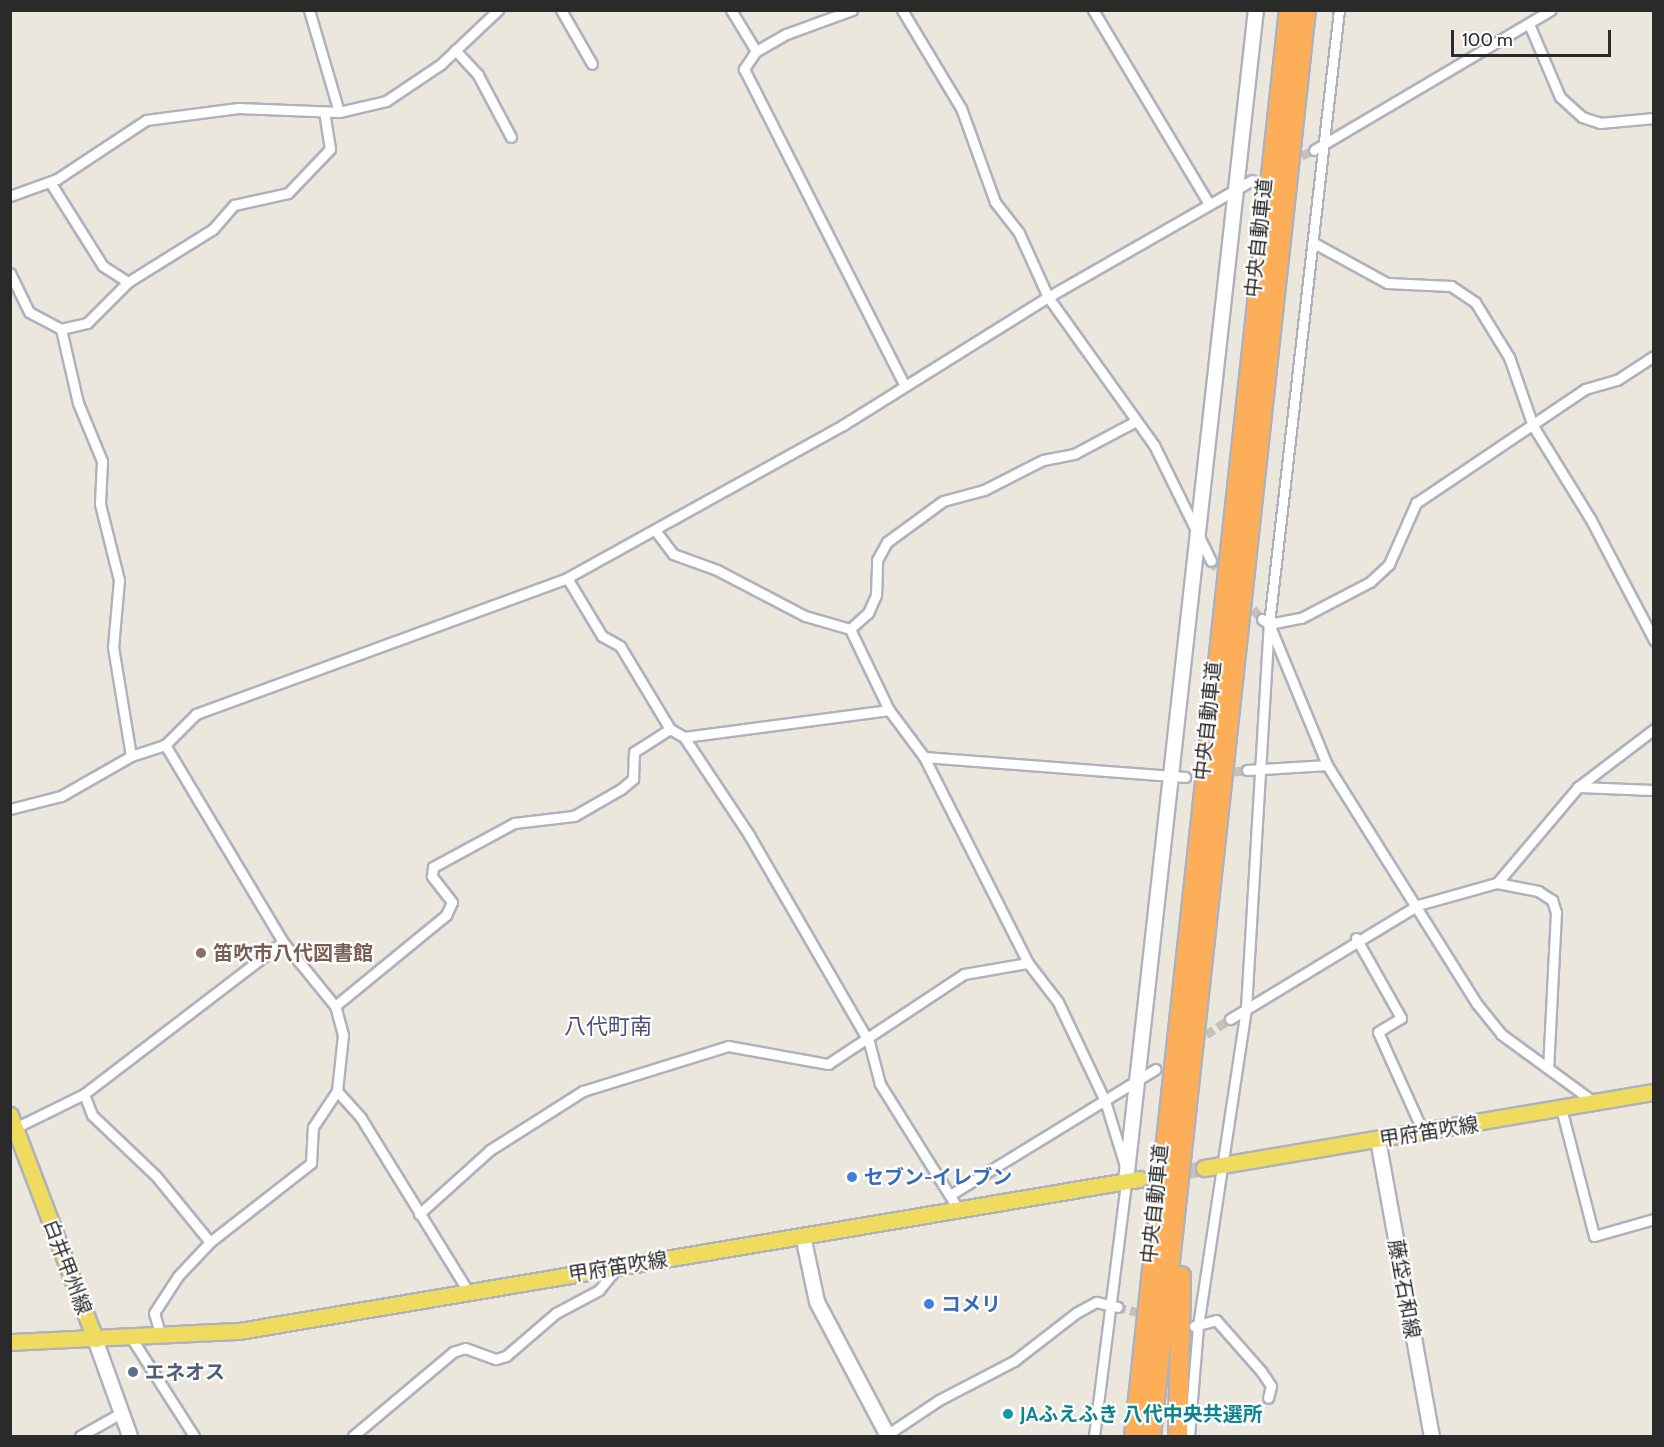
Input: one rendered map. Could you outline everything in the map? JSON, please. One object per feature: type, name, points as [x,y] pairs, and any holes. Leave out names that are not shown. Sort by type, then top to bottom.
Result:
[{"type":"highway","name":"中央自動車道","points":[[1132,1437],[1289,10]]},
{"type":"highway","name":"中央自動車道","points":[[1151,1437],[1306,10]]},
{"type":"highway","points":[[1178,1437],[1186,1127]]},
{"type":"main road","name":"甲府笛吹線","points":[[1204,1168],[1424,1134],[1653,1092]]},
{"type":"main road","name":"白井甲州線","points":[[10,1342],[95,1339],[13,1122]]},
{"type":"main road","name":"甲府笛吹線","points":[[95,1339],[132,1339],[239,1331],[803,1236],[1131,1177]]},
{"type":"street","points":[[309,10],[339,112]]},
{"type":"street","points":[[10,196],[50,182],[146,120],[238,108],[339,112],[386,101],[455,50],[498,10]]},
{"type":"street","points":[[561,10],[592,63]]},
{"type":"street","points":[[731,10],[756,51]]},
{"type":"street","points":[[852,10],[786,34],[756,51],[744,69],[748,83],[904,384]]},
{"type":"street","points":[[902,10],[961,108],[995,202],[1019,233],[1048,297],[1154,445],[1200,544],[1211,561]]},
{"type":"street","points":[[1093,10],[1208,202]]},
{"type":"street","points":[[1094,1437],[1107,1304],[1131,1177],[1139,1080],[1180,777],[1200,544],[1256,10]]},
{"type":"street","points":[[1189,1437],[1195,1326],[1246,1008],[1265,621],[1314,243],[1339,10]]},
{"type":"street","points":[[1314,150],[1551,10]]},
{"type":"street","points":[[1529,24],[1560,97],[1582,117],[1600,123],[1653,118]]},
{"type":"street","points":[[455,50],[478,75],[511,137]]},
{"type":"street","points":[[10,273],[29,312],[61,329],[87,323],[129,282],[213,229],[234,206],[288,193],[302,181],[330,149],[324,111]]},
{"type":"street","points":[[10,809],[61,796],[131,756],[165,745],[196,714],[567,578],[655,530],[904,384],[1208,202],[1237,190],[1252,180]]},
{"type":"street","points":[[50,182],[103,266],[129,282]]},
{"type":"street","points":[[1314,243],[1387,282],[1434,283],[1462,291],[1509,357],[1533,426],[1591,520],[1653,640]]},
{"type":"street","points":[[61,329],[78,403],[102,461],[100,504],[120,580],[113,647],[131,756]]},
{"type":"street","points":[[1265,621],[1301,618],[1370,582],[1389,564],[1416,503],[1585,389],[1617,380],[1653,356]]},
{"type":"street","points":[[850,629],[868,613],[876,595],[877,560],[887,542],[943,501],[984,490],[1043,460],[1074,454],[1136,421]]},
{"type":"street","points":[[655,530],[673,554],[814,620],[850,629]]},
{"type":"street","points":[[567,578],[602,636],[620,646],[638,670],[670,729],[684,737],[749,835],[869,1042],[880,1084],[958,1209]]},
{"type":"street","points":[[1265,621],[1326,765],[1418,905],[1477,1004],[1501,1034],[1594,1102]]},
{"type":"street","points":[[850,629],[889,710],[924,757],[1028,963],[1058,1002],[1105,1101],[1131,1177]]},
{"type":"street","points":[[684,737],[889,710]]},
{"type":"street","points":[[335,1006],[446,915],[452,902],[432,876],[433,867],[514,823],[574,816],[621,789],[633,779],[634,752],[670,729]]},
{"type":"street","points":[[1497,883],[1578,787],[1653,729]]},
{"type":"street","points":[[161,1337],[154,1312],[159,1301],[210,1242],[310,1163],[313,1127],[337,1091],[343,1035],[335,1006],[283,942],[165,745]]},
{"type":"street","points":[[924,757],[1180,777]]},
{"type":"street","points":[[1247,770],[1326,765]]},
{"type":"street","points":[[1578,787],[1653,790]]},
{"type":"street","points":[[1230,1019],[1356,938],[1418,905],[1497,883],[1538,891],[1552,900],[1556,912],[1548,1068]]},
{"type":"street","points":[[1356,938],[1401,1018],[1378,1032],[1424,1134]]},
{"type":"street","points":[[13,1122],[84,1094],[283,942]]},
{"type":"street","points":[[419,1214],[490,1150],[583,1091],[728,1046],[828,1065],[869,1042],[964,974],[1028,963]]},
{"type":"street","points":[[950,1195],[1156,1069]]},
{"type":"street","points":[[337,1091],[361,1118],[468,1291]]},
{"type":"street","points":[[84,1094],[92,1115],[156,1176],[210,1242]]},
{"type":"street","points":[[1561,1108],[1594,1236],[1653,1220]]},
{"type":"street","name":"藤垈石和線","points":[[1378,1140],[1432,1437]]},
{"type":"street","points":[[803,1236],[817,1302],[887,1436],[939,1400],[1014,1361],[1076,1312],[1096,1302],[1117,1306]]},
{"type":"street","points":[[353,1437],[453,1352],[465,1348],[496,1359],[506,1356],[556,1312],[598,1290],[619,1266]]},
{"type":"street","points":[[1195,1326],[1216,1320],[1261,1371],[1271,1386],[1268,1398]]},
{"type":"street","points":[[95,1339],[130,1437]]},
{"type":"street","points":[[132,1339],[194,1437]]},
{"type":"street","points":[[80,1437],[121,1413]]},
{"type":"tunnel","points":[[1289,162],[1314,150]]},
{"type":"tunnel","points":[[1211,561],[1227,580]]},
{"type":"tunnel","points":[[1244,599],[1262,619]]},
{"type":"tunnel","points":[[1220,773],[1247,770]]},
{"type":"tunnel","points":[[1195,1042],[1230,1019]]},
{"type":"tunnel","points":[[1139,1179],[1204,1168]]},
{"type":"tunnel","points":[[1117,1307],[1150,1315]]},
{"type":"place","name":"笛吹市八代図書館","points":[[201,953]]},
{"type":"place","name":"セブン-イレブン","points":[[852,1177]]},
{"type":"place","name":"コメリ","points":[[929,1304]]},
{"type":"place","name":"エネオス","points":[[133,1372]]},
{"type":"place","name":"JAふえふき 八代中央共選所","points":[[1008,1414]]},
{"type":"district","name":"八代町南","points":[[608,1027]]}]
